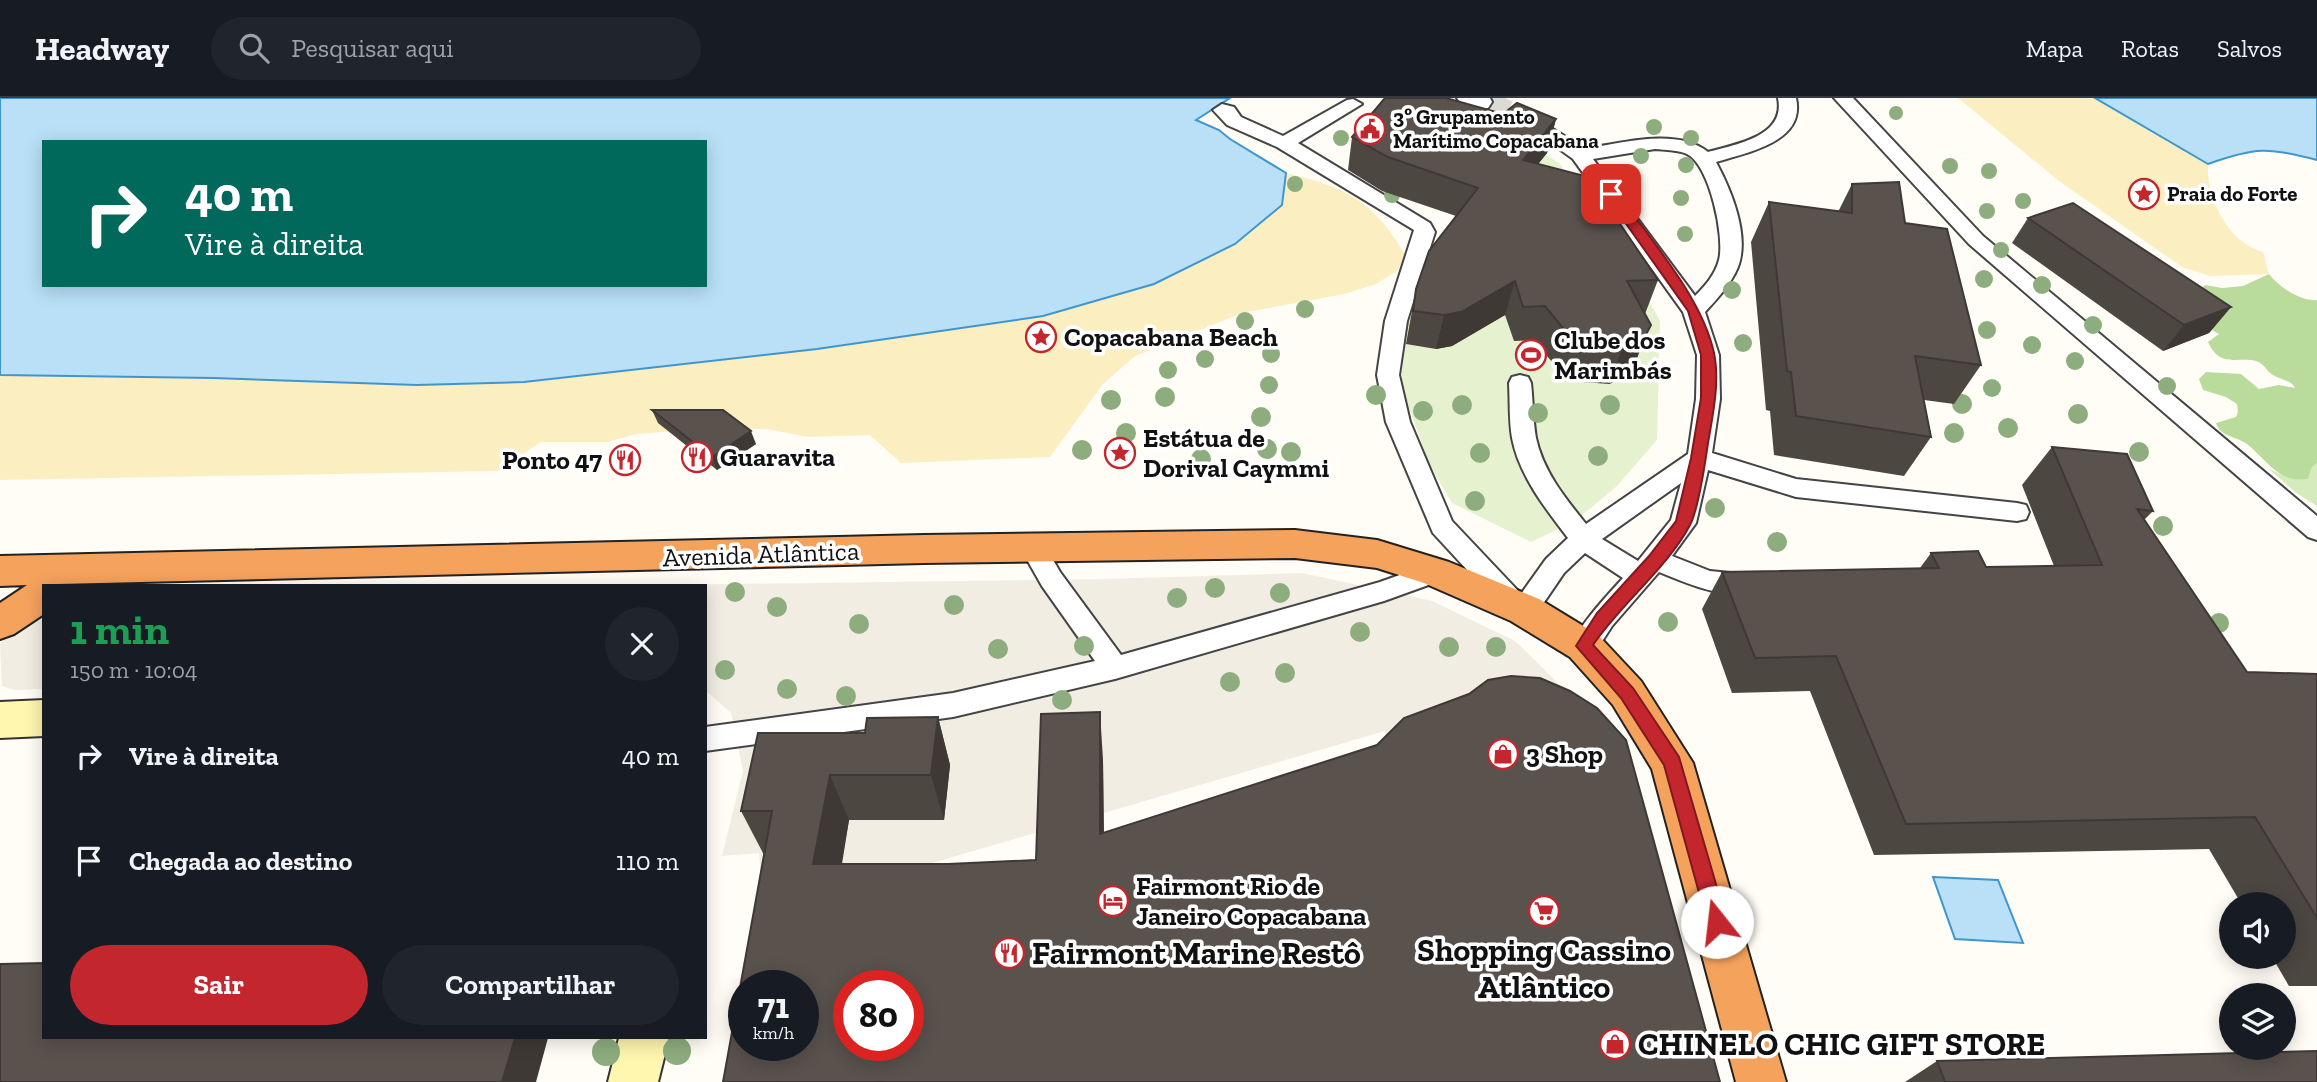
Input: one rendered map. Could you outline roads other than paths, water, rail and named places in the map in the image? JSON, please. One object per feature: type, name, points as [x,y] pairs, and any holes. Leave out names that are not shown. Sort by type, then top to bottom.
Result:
[{"type":"highway","name":"Avenida Atlântica","points":[[0,571],[923,549],[1295,544],[1377,554],[1437,572],[1519,606],[1584,646],[1627,693],[1672,763],[1761,1082]]},
{"type":"highway","points":[[65,584],[108,568]]},
{"type":"highway","points":[[0,623],[42,595]]},
{"type":"main road","points":[[0,720],[42,718]]},
{"type":"main road","points":[[633,1082],[643,1039]]},
{"type":"lane","points":[[1706,159],[1755,144],[1782,127],[1788,121],[1790,111],[1787,98]]},
{"type":"lane","points":[[1843,98],[1976,240],[2313,523]]},
{"type":"lane","points":[[1284,143],[1353,104]]},
{"type":"lane","points":[[1222,110],[1227,111],[1234,121],[1284,143],[1423,227],[1425,232],[1419,254],[1396,321],[1388,375],[1398,422],[1442,526],[1519,606],[1583,539],[1699,458]]},
{"type":"lane","points":[[1513,118],[1555,137],[1580,155],[1694,311],[1708,355],[1708,398],[1699,458],[1684,523],[1603,618],[1584,646]]},
{"type":"lane","points":[[1580,155],[1655,143],[1693,149],[1706,159],[1718,184],[1730,227],[1728,267],[1694,311]]},
{"type":"lane","points":[[1520,383],[1524,437],[1529,455],[1549,495],[1583,539],[1648,568],[1708,580],[1737,583],[1777,582]]},
{"type":"lane","points":[[1699,458],[1796,488],[2017,512]]},
{"type":"lane","points":[[1034,549],[1051,579],[1115,668]]},
{"type":"lane","points":[[707,739],[953,705],[1115,668],[1384,590],[1437,572]]},
{"type":"water","points":[[0,98],[1230,98],[1196,120],[1219,130],[1286,173],[1282,205],[1235,244],[1154,284],[1043,316],[817,349],[524,382],[417,385],[214,378],[0,375]]},
{"type":"water","points":[[2095,98],[2317,98],[2317,160],[2262,151],[2238,154],[2208,164]]},
{"type":"water","points":[[1933,877],[1998,880],[2023,943],[1955,939]]},
{"type":"tunnel","points":[[1479,102],[1512,118]]},
{"type":"place","name":"3º Grupamento Marítimo Copacabana","points":[[1370,129]]},
{"type":"place","name":"Praia do Forte","points":[[2144,194]]},
{"type":"place","name":"Copacabana Beach","points":[[1041,337]]},
{"type":"place","name":"Clube dos Marimbás","points":[[1531,355]]},
{"type":"place","name":"Estátua de Dorival Caymmi","points":[[1120,453]]},
{"type":"place","name":"Guaravita","points":[[697,457]]},
{"type":"place","name":"Ponto 47","points":[[625,460]]},
{"type":"place","name":"3 Shop","points":[[1503,754]]},
{"type":"place","name":"Fairmont Rio de Janeiro Copacabana","points":[[1113,901]]},
{"type":"place","name":"Shopping Cassino Atlântico","points":[[1544,911]]},
{"type":"place","name":"Fairmont Marine Restô","points":[[1009,953]]},
{"type":"place","name":"CHINELO CHIC GIFT STORE","points":[[1615,1044]]}]
